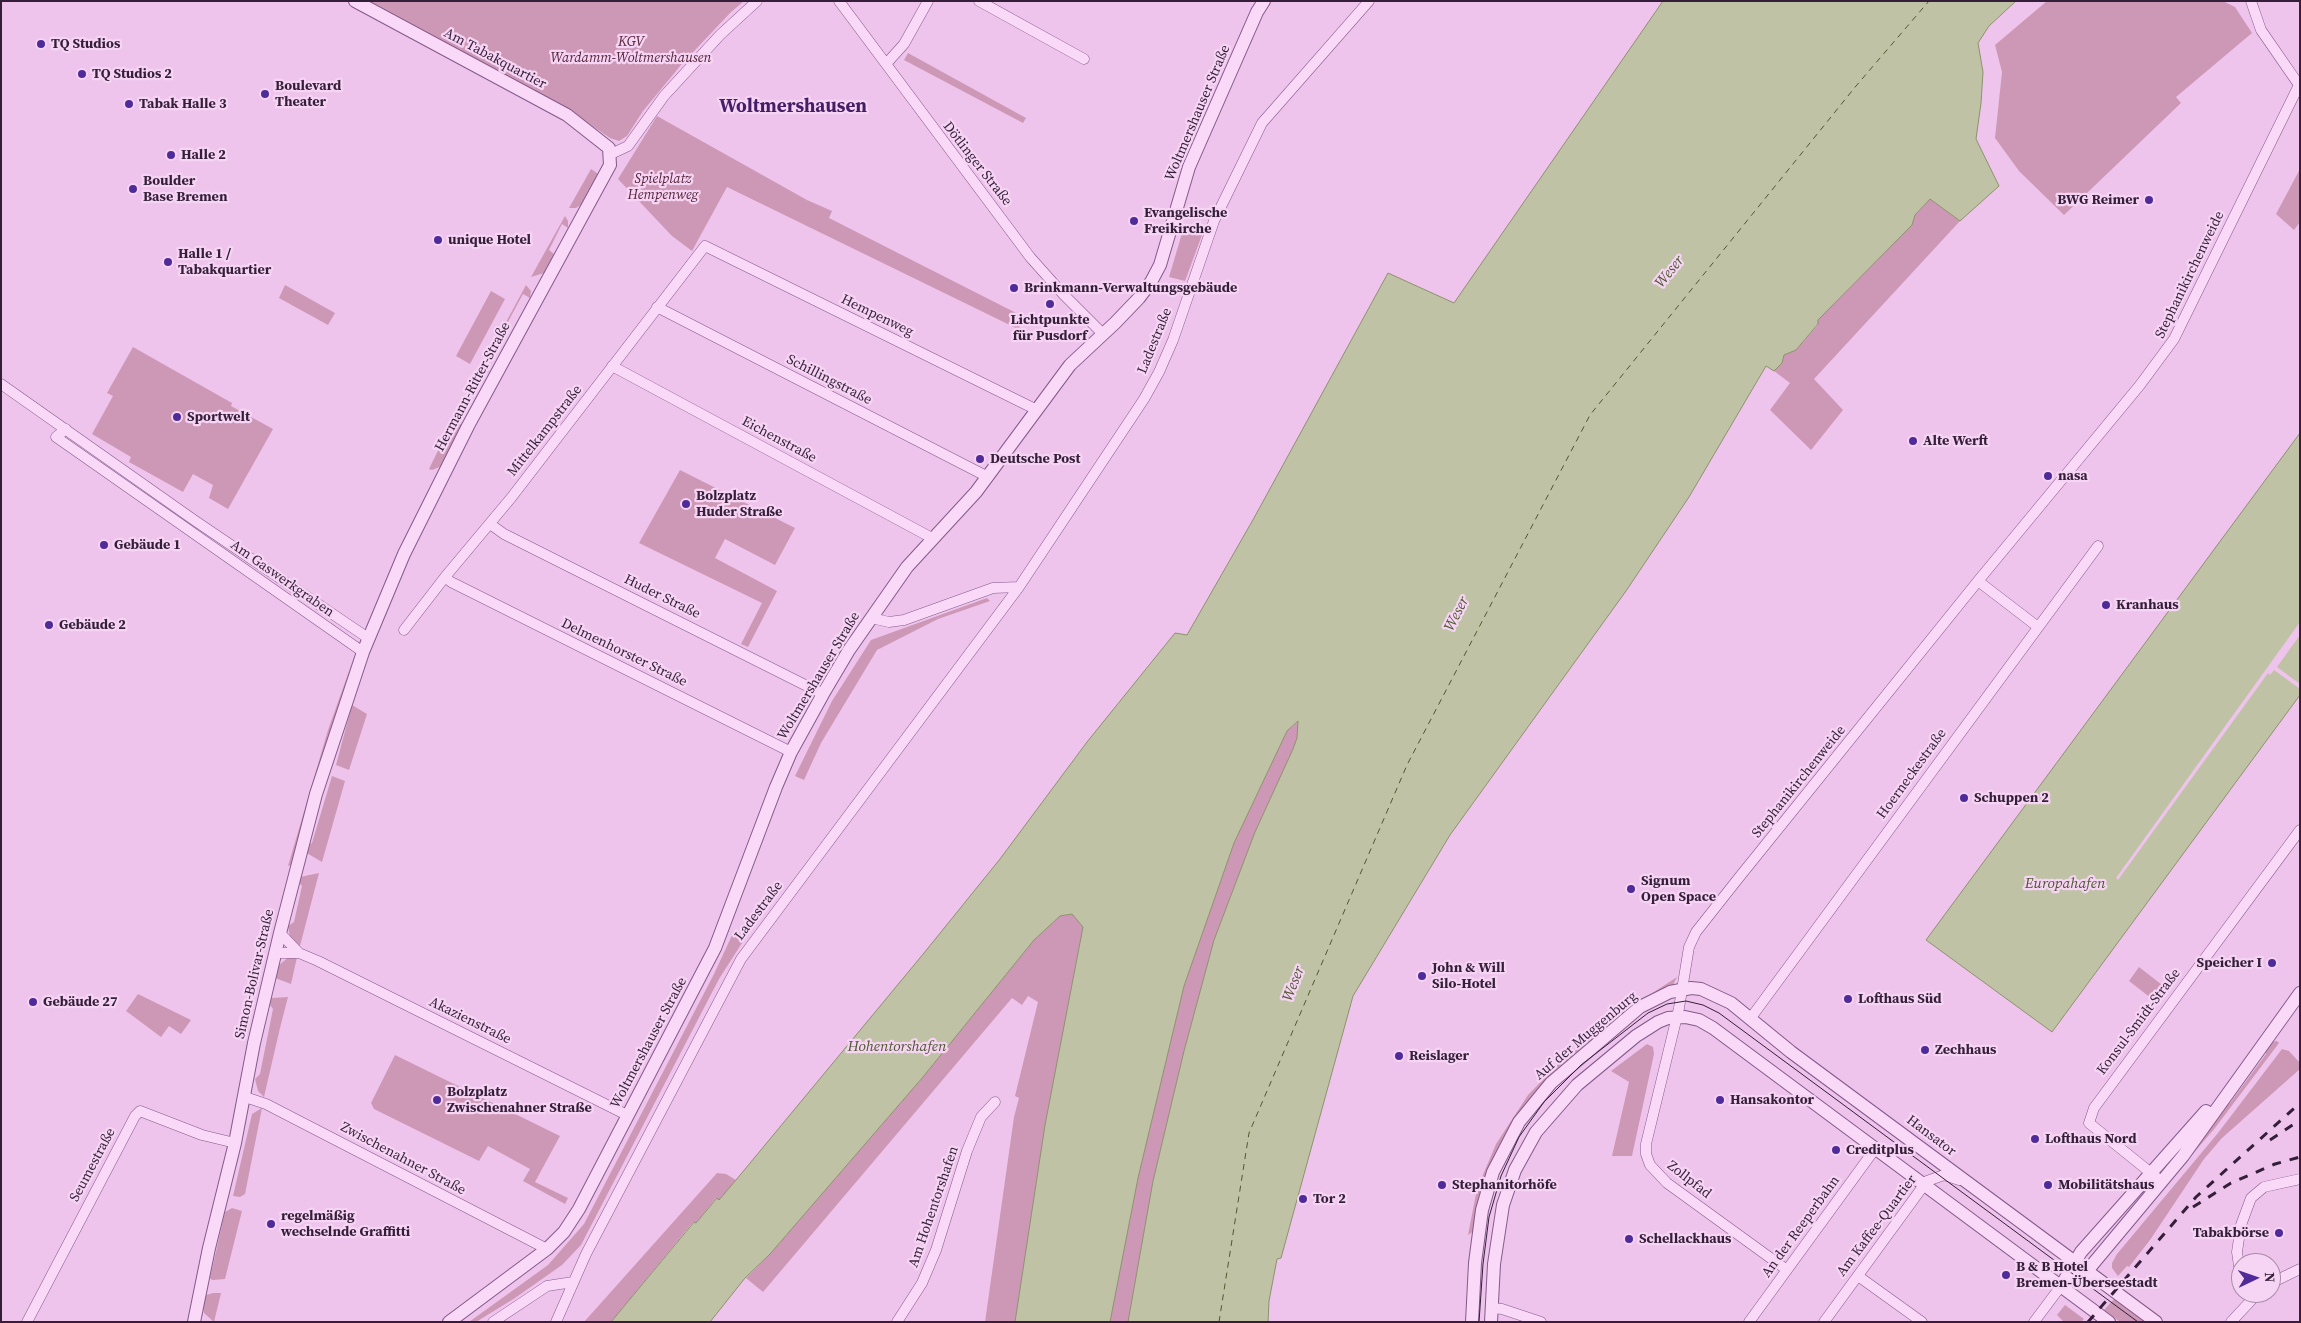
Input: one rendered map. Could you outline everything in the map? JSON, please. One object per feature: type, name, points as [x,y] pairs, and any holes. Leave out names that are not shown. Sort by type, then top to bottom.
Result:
[{"type":"street","name":"Am Tabakquartier","points":[[355,1],[567,115],[603,142],[609,148],[611,154]]},
{"type":"street","points":[[611,154],[628,146],[664,96],[720,35],[757,1]]},
{"type":"street","name":"Dötlinger Straße","points":[[839,1],[1030,257],[1063,294],[1103,334]]},
{"type":"street","points":[[886,64],[904,44],[928,1]]},
{"type":"street","points":[[979,1],[1084,59]]},
{"type":"street","name":"Woltmershauser Straße","points":[[449,1322],[547,1248],[564,1232],[579,1209],[715,948],[791,752],[823,694],[871,618],[907,567],[962,508],[988,476],[1070,365],[1139,298],[1158,268],[1189,167],[1264,1]]},
{"type":"street","name":"Ladestraße","points":[[556,1322],[573,1282],[741,959],[1019,587],[1144,399],[1159,372],[1173,340],[1214,221],[1262,123],[1369,1]]},
{"type":"street","name":"Stephanikirchenweide","points":[[1677,1017],[1689,948],[1696,932],[1978,581],[2167,352],[2299,85],[2261,30],[2251,1]]},
{"type":"street","name":"Hermann-Ritter-Straße","points":[[368,638],[404,554],[443,474],[489,385],[610,165],[611,154]]},
{"type":"street","name":"Mittelkampstraße","points":[[404,630],[445,577],[490,524],[705,246]]},
{"type":"street","name":"Hempenweg","points":[[705,246],[1036,410]]},
{"type":"street","name":"Schillingstraße","points":[[657,307],[988,476]]},
{"type":"street","name":"Eichenstraße","points":[[612,366],[932,538]]},
{"type":"street","name":"Am Gaswerkgraben","points":[[1,384],[194,520],[368,638]]},
{"type":"street","name":"Am Gaswerkgraben","points":[[66,429],[56,437],[186,530],[363,652]]},
{"type":"street","points":[[186,530],[194,520]]},
{"type":"street","name":"Huder Straße","points":[[490,524],[504,534],[823,694]]},
{"type":"street","name":"Hoerneckestraße","points":[[1750,1019],[2098,546]]},
{"type":"street","name":"Delmenhorster Straße","points":[[445,577],[450,582],[791,752]]},
{"type":"street","points":[[1978,581],[2038,627]]},
{"type":"street","points":[[871,618],[889,622],[904,620],[993,588],[1019,587]]},
{"type":"street","name":"Simon-Bolivar-Straße","points":[[194,1322],[208,1248],[235,1143],[254,1043],[280,933],[316,794],[368,638]]},
{"type":"street","name":"Konsul-Smidt-Straße","points":[[2161,1181],[2089,1123],[2094,1108],[2300,830]]},
{"type":"street","name":"Akazienstraße","points":[[280,933],[299,953],[628,1115]]},
{"type":"street","name":"Akazienstraße","points":[[275,953],[299,953]]},
{"type":"street","name":"Hansator","points":[[1682,989],[1701,989],[1731,1003],[1791,1052],[2156,1322]]},
{"type":"street","name":"Auf der Muggenburg","points":[[1472,1322],[1475,1263],[1482,1210],[1493,1172],[1519,1122],[1551,1083],[1633,1014],[1660,996],[1682,989]]},
{"type":"street","points":[[2062,1286],[2087,1271],[2183,1156],[2242,1071],[2300,993]]},
{"type":"street","points":[[1491,1322],[1496,1246],[1503,1205],[1515,1170],[1536,1132],[1563,1099],[1595,1069],[1636,1036],[1658,1022],[1677,1017],[1693,1018],[1713,1028],[2109,1322]]},
{"type":"street","name":"Zollpfad","points":[[1677,1017],[1670,1037],[1646,1144],[1646,1154],[1650,1165],[1668,1183],[1787,1270]]},
{"type":"street","points":[[2034,1322],[2062,1286],[2074,1262],[2150,1172],[2242,1071]]},
{"type":"street","name":"Zwischenahner Straße","points":[[245,1097],[266,1104],[547,1248]]},
{"type":"street","name":"Am Hohentorshafen","points":[[897,1322],[922,1283],[936,1250],[967,1151],[981,1117],[995,1102]]},
{"type":"street","name":"Seumestraße","points":[[26,1322],[135,1116],[140,1111],[202,1135],[235,1143]]},
{"type":"street","name":"An der Reeperbahn","points":[[1749,1322],[1875,1149]]},
{"type":"street","name":"Am Kaffee-Quartier","points":[[1824,1322],[1924,1185],[1934,1178],[1944,1175],[1954,1177],[1963,1183],[1967,1182]]},
{"type":"street","points":[[2237,1253],[2241,1225],[2251,1198],[2264,1187],[2300,1179]]},
{"type":"street","points":[[2281,1279],[2300,1269]]},
{"type":"street","points":[[1858,1276],[1922,1322]]},
{"type":"street","points":[[493,1322],[547,1286],[573,1282]]},
{"type":"street","points":[[2231,1322],[2247,1303]]},
{"type":"street","points":[[1491,1308],[1502,1309],[1541,1322]]},
{"type":"green space","name":"KGV Wardamm-Woltmershausen","points":[[367,1],[744,1],[730,13],[681,65],[643,111],[627,136],[619,141],[610,138],[563,106]]},
{"type":"green space","points":[[2047,1],[2223,1],[2235,7],[2252,33],[2176,97],[2181,103],[2064,215],[2019,171],[1995,138],[2002,72],[1995,45]]},
{"type":"green space","points":[[908,53],[1026,118],[1023,123],[904,60]]},
{"type":"green space","name":"Spielplatz Hempenweg","points":[[657,116],[807,200],[832,211],[829,218],[1026,318],[1018,329],[727,187],[692,251],[672,236],[618,179]]},
{"type":"green space","points":[[591,169],[600,175],[584,203],[576,208],[569,208]]},
{"type":"green space","points":[[2300,169],[2300,222],[2294,230],[2276,214]]},
{"type":"green space","points":[[1930,199],[1960,221],[1814,379],[1843,410],[1811,450],[1770,410],[1790,383],[1774,371],[1782,363],[1783,355],[1796,350],[1818,325],[1818,320],[1912,225],[1915,215]]},
{"type":"green space","points":[[565,216],[568,221],[568,228],[562,224],[549,250],[554,254],[544,273],[531,277]]},
{"type":"green space","points":[[1183,230],[1202,235],[1185,281],[1169,277]]},
{"type":"green space","points":[[285,285],[335,313],[328,325],[279,298]]},
{"type":"green space","points":[[526,285],[531,291],[530,298],[523,294],[483,368],[489,372],[480,377],[477,376]]},
{"type":"green space","points":[[491,291],[505,299],[470,364],[456,356]]},
{"type":"green space","name":"Sportwelt","points":[[133,347],[232,403],[231,406],[273,429],[228,509],[209,498],[213,485],[193,474],[183,492],[129,462],[131,457],[92,434],[113,396],[107,393]]},
{"type":"green space","points":[[453,420],[462,425],[442,466],[432,470],[429,469]]},
{"type":"green space","points":[[680,470],[795,528],[775,565],[725,539],[715,558],[777,591],[748,647],[741,644],[762,603],[639,543]]},
{"type":"green space","points":[[987,598],[990,601],[938,619],[877,650],[821,743],[804,780],[795,776],[832,701],[871,640]]},
{"type":"green space","points":[[353,660],[317,773],[291,865],[288,866],[328,730]]},
{"type":"green space","points":[[352,705],[367,714],[349,770],[336,765]]},
{"type":"green space","points":[[1299,721],[1297,738],[1293,749],[1255,832],[1214,940],[1184,1051],[1153,1181],[1128,1322],[1110,1322],[1138,1178],[1184,986],[1234,843],[1287,731]]},
{"type":"green space","points":[[332,776],[345,781],[322,862],[305,852],[307,846],[312,843]]},
{"type":"green space","points":[[319,873],[300,946],[290,938],[288,926],[294,922],[302,886],[298,881],[300,877]]},
{"type":"green space","points":[[1073,914],[1083,927],[1045,1125],[1015,1322],[985,1322],[1014,1117],[1019,1098],[1015,1096],[1038,1002],[1028,996],[1022,1005],[1012,998],[763,1292],[746,1278],[770,1254],[923,1077],[1034,940],[1060,916]]},
{"type":"green space","points":[[734,931],[747,935],[719,979],[581,1245],[562,1265],[515,1298],[476,1322],[469,1322],[548,1265],[584,1224],[714,974]]},
{"type":"green space","points":[[290,956],[297,957],[291,984],[275,978],[279,965]]},
{"type":"green space","points":[[2139,967],[2166,988],[2156,1002],[2129,981]]},
{"type":"green space","points":[[1677,977],[1673,985],[1531,1099],[1474,1231],[1468,1235],[1477,1189],[1496,1144],[1528,1095],[1556,1066],[1625,1011]]},
{"type":"green space","points":[[138,994],[191,1020],[181,1034],[169,1026],[161,1037],[126,1011]]},
{"type":"green space","points":[[288,997],[264,1097],[258,1091],[255,1079],[260,1074],[273,1009],[270,1005],[271,998]]},
{"type":"green space","points":[[2277,1041],[2279,1043],[2215,1128],[2154,1199],[2225,1104],[2230,1103],[2266,1054],[2266,1049],[2271,1042]]},
{"type":"green space","points":[[1647,1044],[1653,1047],[1654,1054],[1632,1156],[1612,1156],[1629,1082],[1611,1071]]},
{"type":"green space","points":[[2282,1049],[2289,1051],[2300,1063],[2300,1069],[2222,1138],[2204,1159],[2150,1240],[2129,1267],[2127,1266],[2118,1276],[2112,1268],[2112,1263],[2117,1254],[2218,1133]]},
{"type":"green space","points":[[395,1055],[560,1136],[535,1182],[568,1198],[565,1204],[523,1181],[530,1169],[488,1146],[479,1161],[374,1109],[371,1103]]},
{"type":"green space","points":[[262,1108],[245,1194],[240,1197],[233,1196],[252,1114]]},
{"type":"green space","points":[[717,1173],[726,1174],[736,1180],[719,1200],[716,1198],[696,1223],[693,1222],[611,1322],[584,1322]]},
{"type":"green space","points":[[232,1208],[242,1211],[225,1279],[212,1280],[210,1278],[225,1212]]},
{"type":"green space","points":[[221,1293],[214,1322],[204,1313],[203,1305],[206,1295]]},
{"type":"green space","points":[[2115,1298],[2148,1322],[2120,1322],[2104,1310]]},
{"type":"green space","points":[[2065,1305],[2084,1319],[2081,1322],[2064,1322],[2057,1315]]},
{"type":"water","points":[[1663,1],[2016,1],[1989,26],[1978,43],[1983,72],[1976,139],[1999,186],[1960,221],[1930,199],[1915,215],[1912,225],[1818,320],[1818,324],[1796,350],[1784,355],[1782,363],[1774,371],[1766,366],[1689,497],[1626,591],[1450,835],[1353,996],[1281,1258],[1277,1259],[1269,1301],[1268,1322],[1128,1322],[1153,1181],[1184,1051],[1214,940],[1255,832],[1293,749],[1297,738],[1298,721],[1287,731],[1234,843],[1184,986],[1138,1178],[1110,1322],[1015,1322],[1045,1125],[1083,927],[1072,914],[1060,916],[1034,940],[923,1077],[770,1254],[745,1278],[710,1322],[611,1322],[694,1222],[696,1223],[717,1198],[719,1200],[736,1180],[924,953],[1000,859],[1087,742],[1175,633],[1187,635],[1254,518],[1388,273],[1454,303]]},
{"type":"water","name":"Europahafen","points":[[2300,433],[2300,695],[2052,1032],[1926,940]]},
{"type":"pier","points":[[2300,622],[2300,635],[2277,667],[2300,684],[2300,689],[2274,670],[2270,675],[2268,673],[2118,880],[2116,878]]},
{"type":"ferry route","points":[[1219,1322],[1249,1133],[1407,765],[1590,415],[1856,86],[1929,1]]},
{"type":"tram line","points":[[1479,1322],[1483,1264],[1489,1217],[1501,1176],[1519,1137],[1544,1102],[1581,1065],[1648,1013],[1667,1004],[1686,1001],[1703,1005],[1719,1013],[2138,1322]]},
{"type":"railway","points":[[2088,1322],[2196,1197],[2300,1103]]},
{"type":"railway","points":[[2270,1140],[2300,1120]]},
{"type":"railway","points":[[2193,1207],[2231,1183],[2275,1164],[2300,1157]]},
{"type":"place","name":"TQ Studios","points":[[41,44]]},
{"type":"place","name":"TQ Studios 2","points":[[82,74]]},
{"type":"place","name":"Boulevard Theater","points":[[265,94]]},
{"type":"place","name":"Tabak Halle 3","points":[[129,104]]},
{"type":"place","name":"Halle 2","points":[[171,155]]},
{"type":"place","name":"Boulder Base Bremen","points":[[133,189]]},
{"type":"place","name":"BWG Reimer","points":[[2149,200]]},
{"type":"place","name":"Evangelische Freikirche","points":[[1134,221]]},
{"type":"place","name":"unique Hotel","points":[[438,240]]},
{"type":"place","name":"Halle 1 / Tabakquartier","points":[[168,262]]},
{"type":"place","name":"Brinkmann-Verwaltungsgebäude","points":[[1014,288]]},
{"type":"place","name":"Lichtpunkte für Pusdorf","points":[[1050,304]]},
{"type":"place","name":"Sportwelt","points":[[177,417]]},
{"type":"place","name":"Alte Werft","points":[[1913,441]]},
{"type":"place","name":"Deutsche Post","points":[[980,459]]},
{"type":"place","name":"nasa","points":[[2048,476]]},
{"type":"place","name":"Bolzplatz Huder Straße","points":[[686,504]]},
{"type":"place","name":"Gebäude 1","points":[[104,545]]},
{"type":"place","name":"Kranhaus","points":[[2106,605]]},
{"type":"place","name":"Gebäude 2","points":[[49,625]]},
{"type":"place","name":"Schuppen 2","points":[[1964,798]]},
{"type":"place","name":"Signum Open Space","points":[[1631,889]]},
{"type":"place","name":"Speicher I","points":[[2272,963]]},
{"type":"place","name":"John & Will Silo-Hotel","points":[[1422,976]]},
{"type":"place","name":"Lofthaus Süd","points":[[1848,999]]},
{"type":"place","name":"Gebäude 27","points":[[33,1002]]},
{"type":"place","name":"Zechhaus","points":[[1925,1050]]},
{"type":"place","name":"Reislager","points":[[1399,1056]]},
{"type":"place","name":"Bolzplatz Zwischenahner Straße","points":[[437,1100]]},
{"type":"place","name":"Hansakontor","points":[[1720,1100]]},
{"type":"place","name":"Lofthaus Nord","points":[[2035,1139]]},
{"type":"place","name":"Creditplus","points":[[1836,1150]]},
{"type":"place","name":"Stephanitorhöfe","points":[[1442,1185]]},
{"type":"place","name":"Mobilitätshaus","points":[[2048,1185]]},
{"type":"place","name":"Tor 2","points":[[1303,1199]]},
{"type":"place","name":"regelmäßig wechselnde Graffitti","points":[[271,1224]]},
{"type":"place","name":"Tabakbörse","points":[[2279,1233]]},
{"type":"place","name":"Schellackhaus","points":[[1629,1239]]},
{"type":"place","name":"B & B Hotel Bremen-Überseestadt","points":[[2006,1275]]},
{"type":"district","name":"Woltmershausen","points":[[793,107]]},
{"type":"water label","name":"Weser","points":[[1670,272]]},
{"type":"water label","name":"Weser","points":[[1457,614]]},
{"type":"water label","name":"Weser","points":[[1294,984]]},
{"type":"water label","name":"Hohentorshafen","points":[[897,1047]]}]
